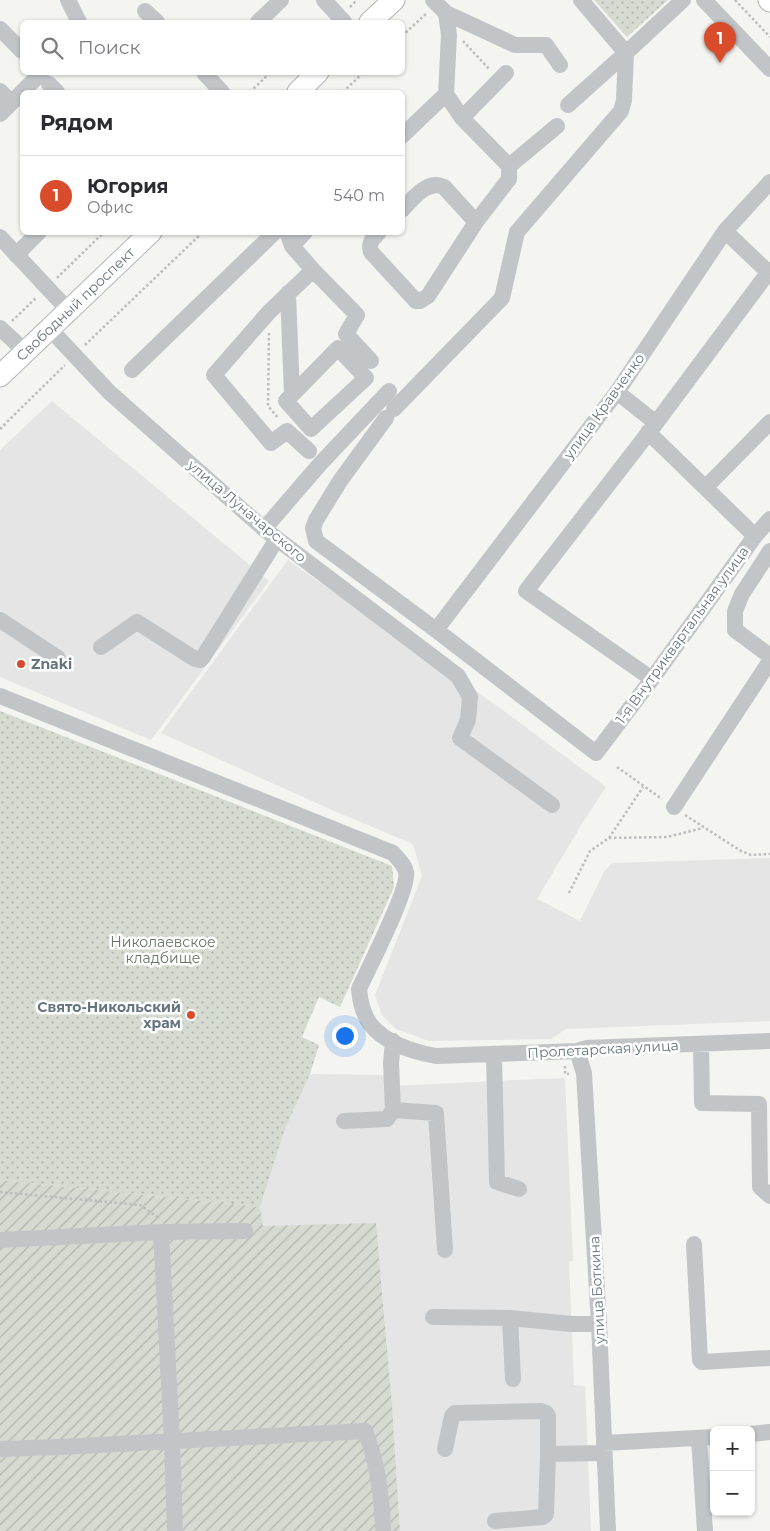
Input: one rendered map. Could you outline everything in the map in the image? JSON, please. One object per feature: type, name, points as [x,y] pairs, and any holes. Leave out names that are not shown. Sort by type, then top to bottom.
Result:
[{"type":"main road","points":[[372,20],[394,0]]},
{"type":"main road","points":[[300,90],[315,75]]},
{"type":"main road","name":"Свободный проспект","points":[[0,376],[148,235]]},
{"type":"street","points":[[68,0],[77,20]]},
{"type":"street","points":[[260,20],[281,0]]},
{"type":"street","points":[[324,0],[342,20]]},
{"type":"street","points":[[581,0],[626,53]]},
{"type":"street","points":[[568,106],[683,0]]},
{"type":"street","points":[[704,0],[770,69]]},
{"type":"street","points":[[377,235],[369,246],[371,252],[416,301],[420,302],[428,296],[476,222],[509,180],[509,166],[462,118],[446,94],[449,35],[439,6]]},
{"type":"street","points":[[439,6],[515,45],[546,45],[560,65]]},
{"type":"street","points":[[0,29],[20,49]]},
{"type":"street","name":"улица Луначарского","points":[[596,753],[316,541],[313,528],[340,481],[390,414],[502,298],[517,232],[621,111],[624,100],[626,53]]},
{"type":"street","points":[[207,75],[220,90]]},
{"type":"street","points":[[462,118],[503,77]]},
{"type":"street","points":[[26,90],[42,81]]},
{"type":"street","points":[[4,103],[20,94]]},
{"type":"street","points":[[405,133],[446,94]]},
{"type":"street","points":[[509,166],[557,126]]},
{"type":"street","name":"улица Кравченко","points":[[436,630],[617,392],[725,231],[749,202],[770,182]]},
{"type":"street","points":[[405,207],[421,191],[431,185],[438,185],[444,187],[476,222]]},
{"type":"street","points":[[652,679],[526,591],[769,271],[725,231]]},
{"type":"street","points":[[16,255],[36,235]]},
{"type":"street","points":[[132,370],[272,235]]},
{"type":"street","points":[[0,237],[69,311]]},
{"type":"street","points":[[290,239],[313,270],[357,315],[346,334],[371,361]]},
{"type":"street","points":[[309,451],[287,430],[271,443],[214,375],[269,312],[313,270]]},
{"type":"street","points":[[288,293],[292,395],[286,401],[311,429],[366,378],[338,348],[292,395]]},
{"type":"street","points":[[0,328],[26,352]]},
{"type":"street","name":"улица Луначарского","points":[[50,329],[109,392],[264,529],[458,676],[470,697],[468,720],[460,738],[552,805]]},
{"type":"street","points":[[264,529],[321,463],[388,391]]},
{"type":"street","points":[[617,392],[755,536]]},
{"type":"street","points":[[706,487],[770,422]]},
{"type":"street","name":"1-я Внутриквартальная улица","points":[[596,753],[755,536],[770,519]]},
{"type":"street","points":[[101,647],[137,622],[195,659],[200,660],[277,539]]},
{"type":"street","points":[[770,552],[742,594],[735,612],[735,630],[770,656]]},
{"type":"street","points":[[0,620],[58,658]]},
{"type":"street","points":[[674,807],[770,660]]},
{"type":"street","name":"Пролетарская улица","points":[[0,696],[393,853],[402,862],[407,874],[403,893],[359,989],[361,1004],[370,1025],[384,1037],[423,1054],[436,1056],[494,1055],[571,1051],[587,1048],[770,1041]]},
{"type":"street","points":[[344,1121],[387,1119],[393,1110],[391,1063],[393,1041]]},
{"type":"street","points":[[700,1044],[702,1103],[759,1104],[760,1187],[770,1196]]},
{"type":"street","name":"улица Боткина","points":[[571,1051],[584,1073],[599,1324],[608,1531]]},
{"type":"street","points":[[494,1055],[497,1182],[519,1189]]},
{"type":"street","points":[[393,1110],[436,1113],[445,1250]]},
{"type":"street","points":[[0,1240],[161,1232],[245,1231]]},
{"type":"street","points":[[161,1232],[175,1531]]},
{"type":"street","points":[[694,1244],[700,1360],[702,1362],[770,1358]]},
{"type":"street","points":[[433,1318],[510,1318],[571,1324],[599,1324]]},
{"type":"street","points":[[510,1318],[513,1379]]},
{"type":"street","points":[[445,1449],[452,1416],[455,1413],[541,1411],[546,1413],[548,1416],[546,1514],[543,1517],[495,1521]]},
{"type":"street","points":[[0,1449],[365,1431],[373,1450],[381,1490],[384,1531]]},
{"type":"street","points":[[755,1434],[770,1432]]},
{"type":"street","points":[[548,1454],[706,1438],[705,1531]]},
{"type":"path","points":[[735,0],[770,37]]},
{"type":"path","points":[[405,34],[439,6]]},
{"type":"path","points":[[449,35],[460,37],[503,77]]},
{"type":"path","points":[[252,90],[268,75]]},
{"type":"path","points":[[345,90],[361,75]]},
{"type":"path","points":[[0,429],[74,355],[200,235]]},
{"type":"path","points":[[269,312],[268,406],[287,430]]},
{"type":"path","points":[[618,767],[704,828],[741,851],[750,855],[770,854]]},
{"type":"path","points":[[568,893],[590,851],[608,838],[643,786]]},
{"type":"path","points":[[608,838],[667,837],[704,828]]},
{"type":"path","points":[[571,1051],[565,1074],[584,1073]]},
{"type":"path","points":[[0,1192],[140,1204],[159,1217],[161,1232]]},
{"type":"shaded area","points":[[52,401],[269,581],[151,740],[0,677],[0,450]]},
{"type":"shaded area","points":[[288,560],[500,708],[606,787],[537,899],[580,921],[604,872],[612,863],[770,858],[770,1021],[566,1029],[551,1039],[429,1041],[396,1029],[382,1015],[375,995],[422,876],[413,844],[332,810],[161,733]]},
{"type":"shaded area","points":[[310,1074],[385,1075],[391,1086],[565,1078],[573,1261],[569,1262],[574,1385],[585,1386],[591,1531],[400,1531],[381,1276],[262,1226],[260,1207],[285,1129]]},
{"type":"green space","points":[[594,0],[668,0],[627,37]]},
{"type":"green space","name":"Николаевское кладбище","points":[[0,711],[392,866],[394,887],[340,1007],[319,997],[302,1037],[319,1045],[310,1074],[285,1129],[260,1207],[0,1180]]},
{"type":"green space","points":[[0,1180],[260,1207],[263,1226],[376,1223],[392,1404],[400,1531],[0,1531]]},
{"type":"place","name":"Югория","points":[[720,63]]},
{"type":"place","name":"Znaki","points":[[21,664]]},
{"type":"place","name":"Свято-Никольский храм","points":[[191,1015]]}]
